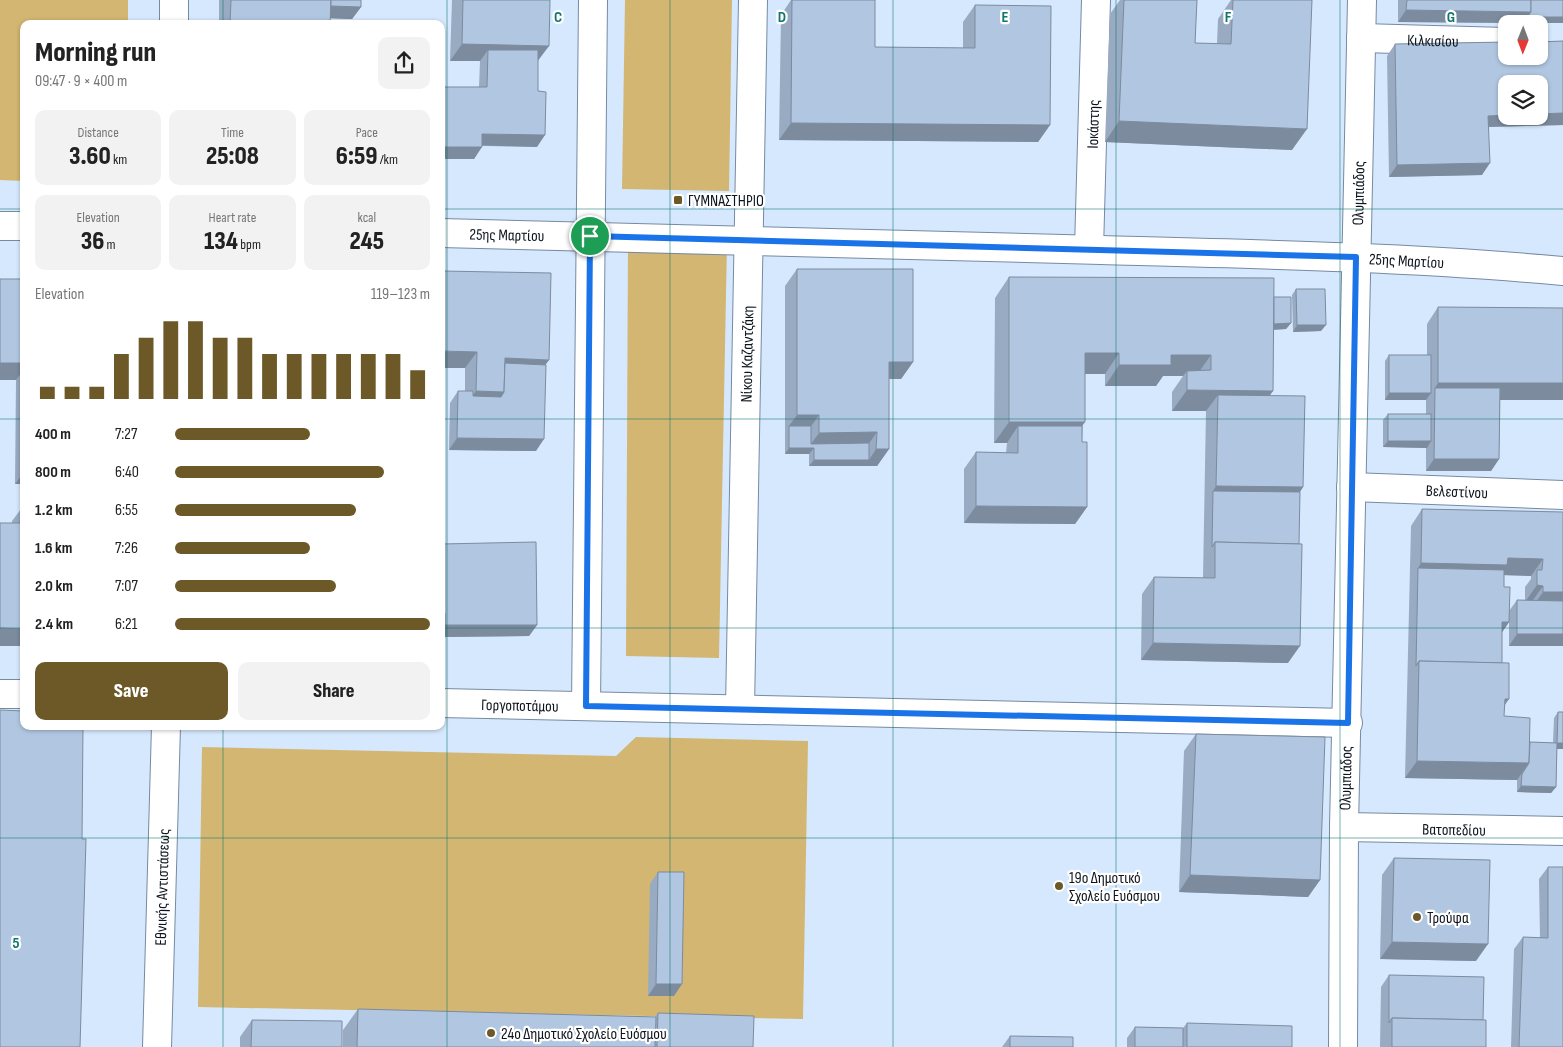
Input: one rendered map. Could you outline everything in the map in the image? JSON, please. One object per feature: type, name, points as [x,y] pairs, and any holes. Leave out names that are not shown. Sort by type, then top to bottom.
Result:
[{"type":"street","points":[[174,0],[174,20]]},
{"type":"street","points":[[586,706],[593,0]]},
{"type":"street","name":"Νίκου Καζαντζάκη","points":[[740,709],[753,0]]},
{"type":"street","name":"Ιοκάστης","points":[[1089,249],[1096,0]]},
{"type":"street","name":"Ολυμπιάδος","points":[[1343,1047],[1344,827],[1348,723],[1351,487],[1362,0]]},
{"type":"street","name":"Κιλκισίου","points":[[1361,38],[1498,42]]},
{"type":"street","points":[[0,226],[20,226]]},
{"type":"street","name":"25ης Μαρτίου","points":[[445,233],[750,239],[1356,257],[1485,264],[1563,271]]},
{"type":"street","name":"Βελεστίνου","points":[[1351,487],[1563,495]]},
{"type":"street","points":[[0,694],[20,694]]},
{"type":"street","name":"Γοργοποτάμου","points":[[445,703],[1348,723]]},
{"type":"street","name":"Εθνικής Αντιστάσεως","points":[[157,1047],[166,730]]},
{"type":"street","name":"Βατοπεδίου","points":[[1344,827],[1563,831]]},
{"type":"shaded area","points":[[0,0],[128,0],[128,20],[20,20],[20,181],[0,180]]},
{"type":"shaded area","points":[[625,0],[732,0],[729,191],[622,189]]},
{"type":"shaded area","points":[[628,241],[727,243],[719,658],[626,656]]},
{"type":"shaded area","points":[[636,737],[808,741],[803,1019],[198,1007],[202,747],[616,756]]},
{"type":"building","points":[[231,0],[331,0],[330,20],[230,20]]},
{"type":"building","points":[[331,0],[361,0],[361,7],[331,6]]},
{"type":"building","points":[[463,0],[550,0],[549,46],[462,44]]},
{"type":"building","points":[[792,0],[875,0],[875,47],[975,48],[975,5],[1051,6],[1050,125],[791,123]]},
{"type":"building","points":[[1124,0],[1197,0],[1195,43],[1231,44],[1233,0],[1312,0],[1307,129],[1119,121]]},
{"type":"building","points":[[1407,0],[1531,0],[1531,12],[1406,10]]},
{"type":"building","points":[[1531,0],[1563,0],[1563,17],[1529,15],[1531,12]]},
{"type":"building","points":[[1563,41],[1563,113],[1548,114],[1548,75],[1498,75],[1498,115],[1488,116],[1490,163],[1397,165],[1395,44],[1498,42],[1498,65],[1548,65],[1548,42]]},
{"type":"building","points":[[488,50],[538,50],[538,91],[546,92],[545,135],[482,134],[482,147],[445,147],[445,87],[487,87]]},
{"type":"building","points":[[797,269],[913,269],[913,362],[889,362],[889,449],[876,449],[877,432],[819,433],[819,415],[797,415]]},
{"type":"building","points":[[445,271],[551,273],[549,360],[505,358],[504,392],[476,391],[477,352],[445,351]]},
{"type":"building","points":[[1009,277],[1274,278],[1273,391],[1187,390],[1187,371],[1211,370],[1211,355],[1171,355],[1171,365],[1119,365],[1119,353],[1085,353],[1085,422],[1009,422]]},
{"type":"building","points":[[0,279],[20,279],[20,363],[0,363]]},
{"type":"building","points":[[1296,289],[1325,289],[1326,325],[1297,325]]},
{"type":"building","points":[[1274,297],[1291,297],[1291,323],[1274,324]]},
{"type":"building","points":[[1438,307],[1563,308],[1563,383],[1438,383]]},
{"type":"building","points":[[1389,355],[1431,355],[1431,393],[1389,393]]},
{"type":"building","points":[[505,363],[546,365],[544,439],[457,438],[458,391],[473,391],[473,396],[501,397],[504,392]]},
{"type":"building","points":[[1435,388],[1500,388],[1499,459],[1434,459]]},
{"type":"building","points":[[1218,395],[1305,396],[1303,487],[1216,486]]},
{"type":"building","points":[[1388,414],[1431,414],[1431,441],[1388,441]]},
{"type":"building","points":[[789,426],[811,426],[811,444],[869,443],[869,460],[814,460],[814,448],[789,448]]},
{"type":"building","points":[[1018,426],[1082,426],[1082,442],[1087,442],[1087,507],[976,506],[976,452],[1018,453]]},
{"type":"building","points":[[1213,491],[1300,492],[1299,544],[1215,542],[1212,547]]},
{"type":"building","points":[[1422,509],[1563,512],[1563,592],[1543,592],[1543,586],[1537,585],[1537,570],[1542,570],[1543,559],[1508,558],[1507,565],[1421,563]]},
{"type":"building","points":[[0,523],[20,523],[20,629],[0,628]]},
{"type":"building","points":[[536,542],[537,625],[445,625],[445,544]]},
{"type":"building","points":[[1215,542],[1302,544],[1300,646],[1153,643],[1154,577],[1215,578]]},
{"type":"building","points":[[1418,568],[1504,570],[1504,587],[1510,587],[1509,622],[1502,622],[1502,663],[1419,661],[1416,666]]},
{"type":"building","points":[[1517,600],[1563,601],[1563,634],[1517,634]]},
{"type":"building","points":[[1419,661],[1509,663],[1509,699],[1505,699],[1504,716],[1530,718],[1529,763],[1417,761]]},
{"type":"building","points":[[0,710],[20,711],[20,730],[83,730],[82,839],[86,839],[80,1047],[0,1047]]},
{"type":"building","points":[[1558,712],[1563,712],[1563,743],[1557,743]]},
{"type":"building","points":[[1196,734],[1325,737],[1320,880],[1190,875]]},
{"type":"building","points":[[1530,742],[1557,743],[1556,787],[1521,786],[1522,774],[1529,763]]},
{"type":"building","points":[[1394,858],[1490,860],[1488,944],[1392,942]]},
{"type":"building","points":[[1548,867],[1563,867],[1563,1047],[1519,1047],[1523,937],[1548,938]]},
{"type":"building","points":[[658,872],[684,872],[682,984],[656,984]]},
{"type":"building","points":[[1389,975],[1484,977],[1483,1020],[1392,1018],[1389,1023]]},
{"type":"building","points":[[358,1009],[656,1017],[655,1047],[357,1047]]},
{"type":"building","points":[[658,1013],[754,1016],[753,1047],[657,1047]]},
{"type":"building","points":[[1392,1018],[1486,1020],[1486,1047],[1392,1047]]},
{"type":"building","points":[[252,1020],[342,1021],[342,1047],[251,1047]]},
{"type":"building","points":[[1187,1023],[1292,1026],[1292,1047],[1187,1047]]},
{"type":"building","points":[[1135,1027],[1183,1028],[1183,1047],[1135,1047]]},
{"type":"building","points":[[1010,1036],[1073,1037],[1073,1047],[1010,1047]]},
{"type":"place","name":"ΓΥΜΝΑΣΤΗΡΙΟ","points":[[678,200]]},
{"type":"place","name":"19ο Δημοτικό Σχολείο Ευόσμου","points":[[1059,886]]},
{"type":"place","name":"Τρούφα","points":[[1417,917]]},
{"type":"place","name":"24ο Δημοτικό Σχολείο Ευόσμου","points":[[491,1033]]},
{"type":"route","points":[[590,236],[1356,257],[1348,723],[586,706],[590,236]]}]
